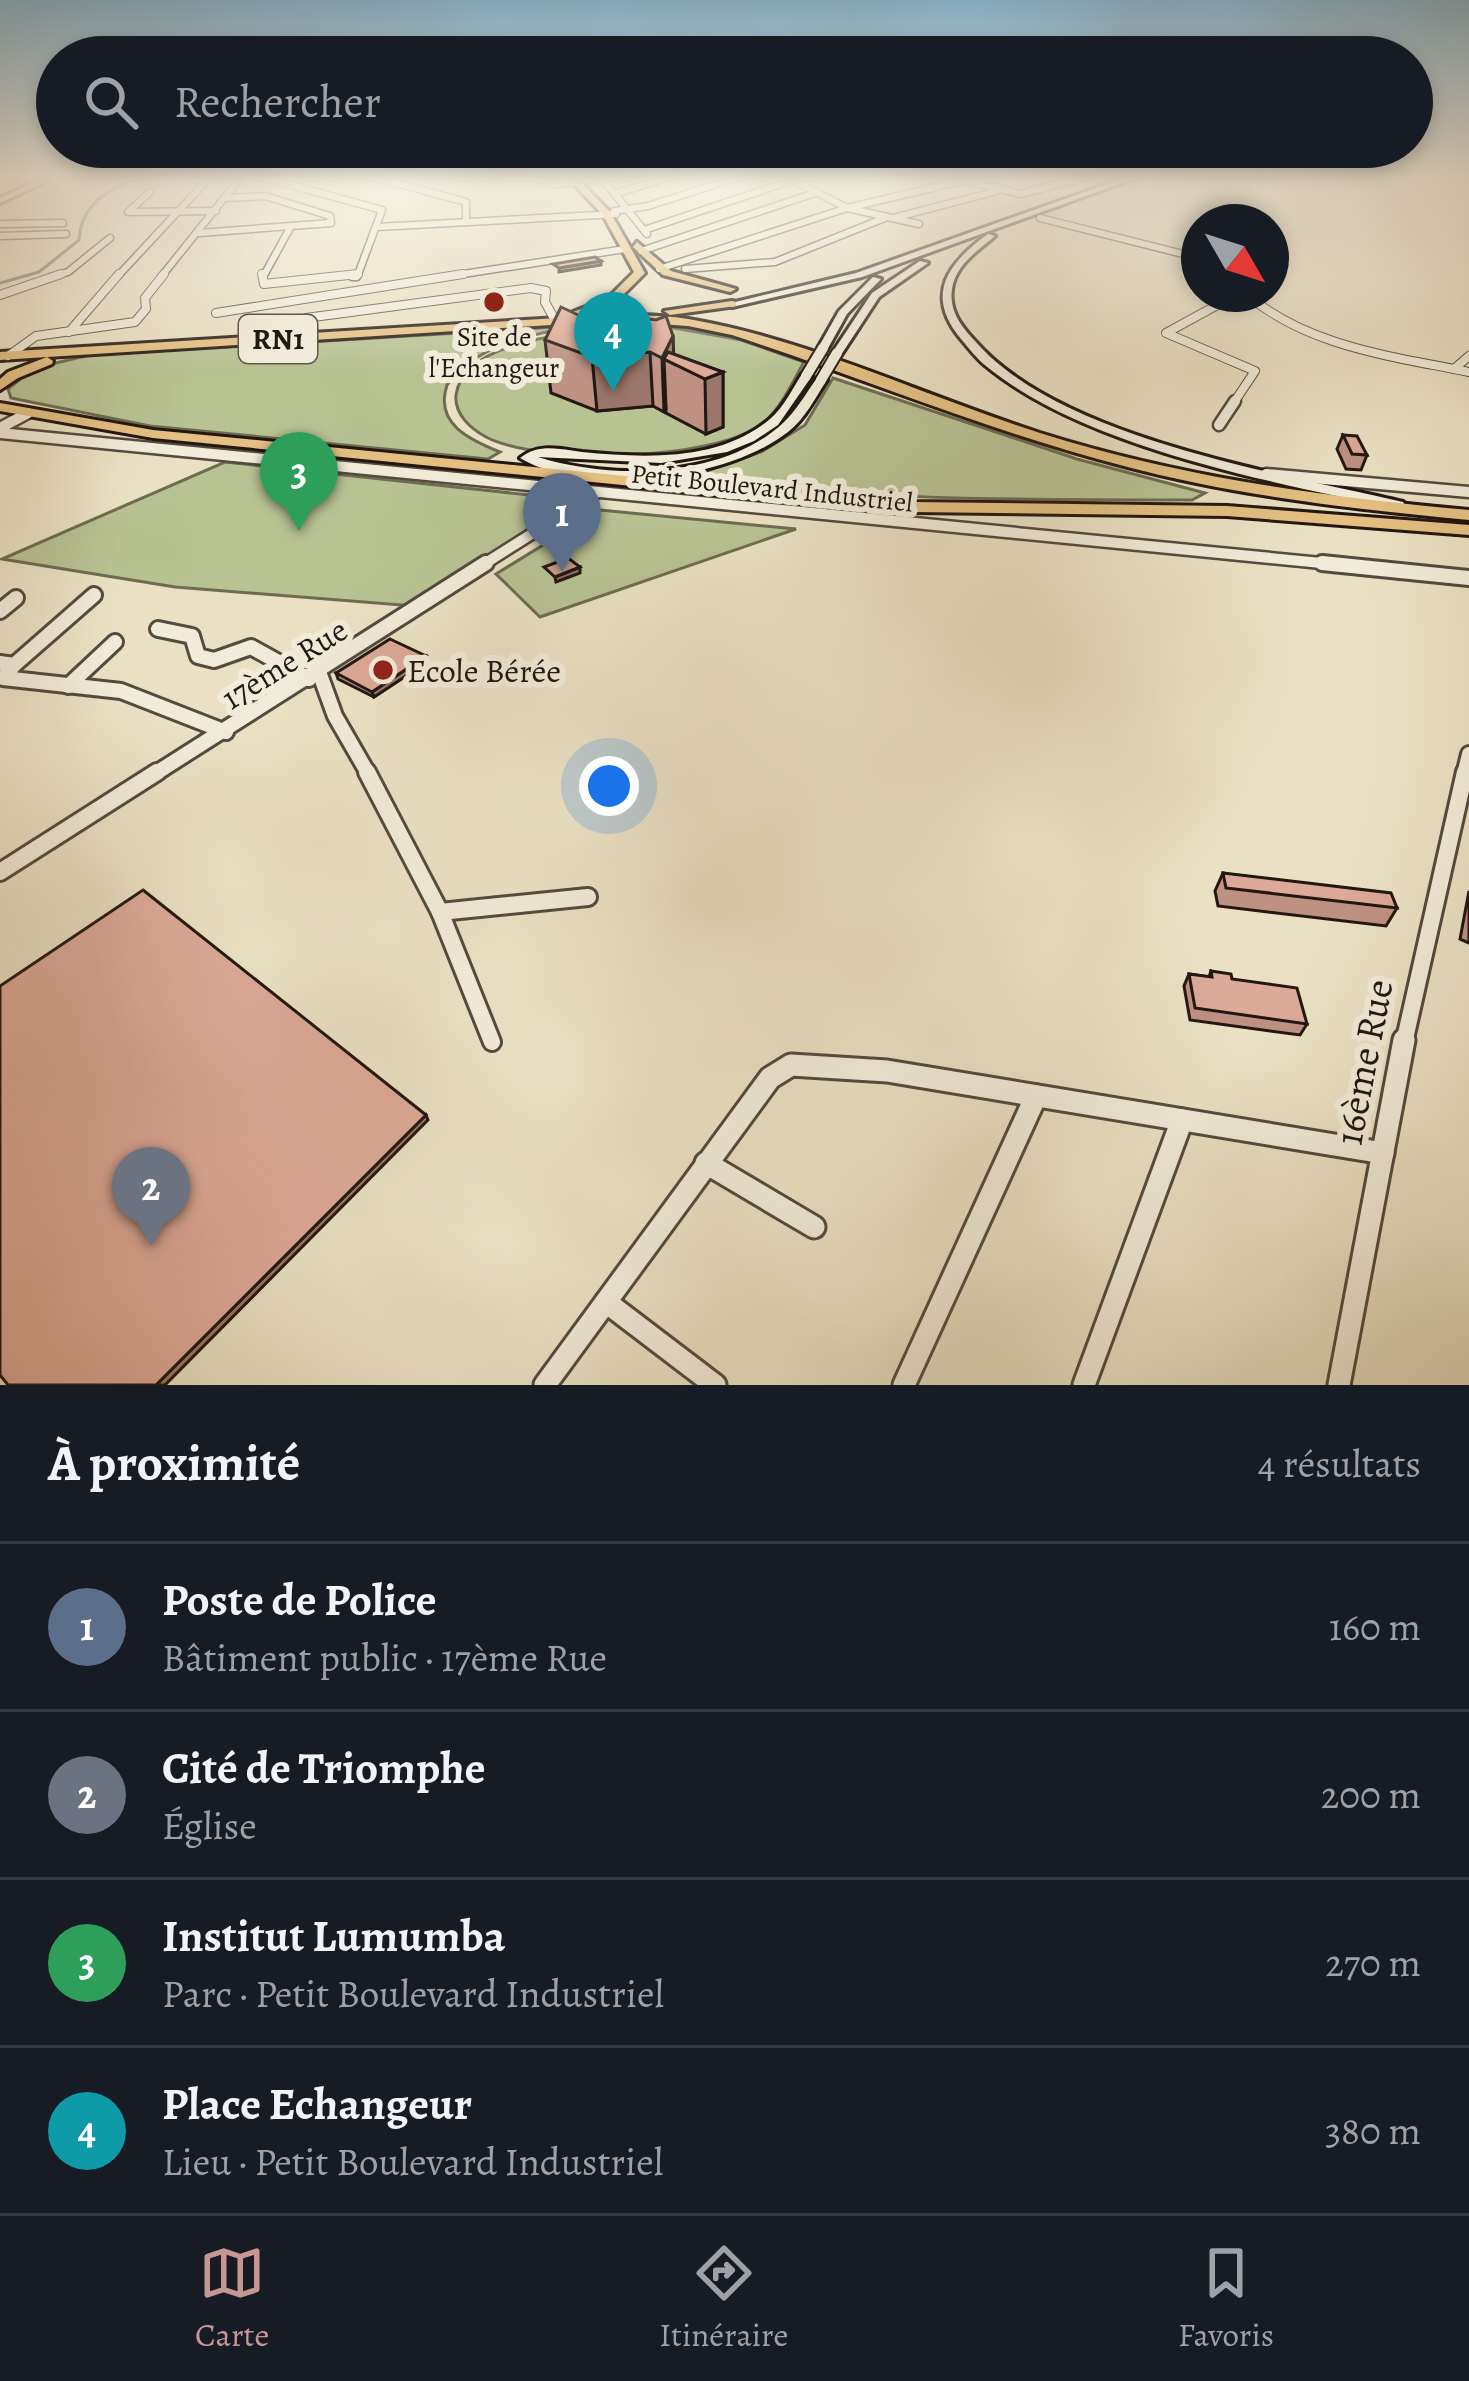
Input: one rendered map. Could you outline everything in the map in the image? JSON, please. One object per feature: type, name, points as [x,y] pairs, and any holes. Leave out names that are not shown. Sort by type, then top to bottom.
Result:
[{"type":"highway","name":"RN1","points":[[2,354],[556,322],[612,300],[640,273],[622,242]]},
{"type":"highway","name":"RN1","points":[[636,242],[654,264]]},
{"type":"highway","points":[[654,264],[733,294]]},
{"type":"highway","points":[[674,316],[733,294]]},
{"type":"highway","points":[[556,322],[674,316],[748,336],[1035,436],[1145,467],[1297,496],[1469,515]]},
{"type":"highway","points":[[0,386],[44,362],[118,349]]},
{"type":"highway","points":[[0,374],[7,367],[2,354]]},
{"type":"highway","points":[[0,398],[23,412]]},
{"type":"highway","points":[[0,407],[76,423],[596,486],[874,505],[1227,512],[1469,530]]},
{"type":"main road","points":[[733,294],[793,293],[955,242]]},
{"type":"main road","points":[[916,256],[868,284],[843,313],[823,348],[814,378],[793,420],[752,447],[675,470],[596,486],[527,455],[539,451],[657,458],[717,448],[770,425],[814,378],[837,353],[864,308],[893,279],[978,242]]},
{"type":"main road","points":[[984,242],[955,267],[945,295],[949,315],[978,353],[1012,379],[1091,420],[1255,472],[1426,512]]},
{"type":"main road","points":[[1371,483],[1363,490],[1384,502]]},
{"type":"street","points":[[0,296],[68,272],[106,242]]},
{"type":"street","points":[[69,332],[148,242]]},
{"type":"street","points":[[2,354],[24,340],[128,324],[144,314],[145,298],[193,242]]},
{"type":"street","points":[[282,242],[262,275],[264,284],[357,277],[371,242]]},
{"type":"street","points":[[653,242],[657,247],[654,264]]},
{"type":"street","points":[[657,247],[673,242]]},
{"type":"street","points":[[654,264],[731,242]]},
{"type":"street","points":[[654,264],[784,260],[830,242]]},
{"type":"street","points":[[1134,242],[1181,253]]},
{"type":"street","points":[[216,313],[625,250]]},
{"type":"street","points":[[306,318],[531,288],[546,291],[545,302],[556,322]]},
{"type":"street","points":[[1203,312],[1166,333],[1255,371],[1219,425]]},
{"type":"street","points":[[1265,312],[1300,330],[1469,373]]},
{"type":"street","points":[[1454,369],[1469,356]]},
{"type":"street","points":[[0,430],[23,412]]},
{"type":"street","points":[[55,438],[76,423]]},
{"type":"street","name":"Petit Boulevard Industriel","points":[[0,430],[596,486],[1469,578]]},
{"type":"street","points":[[1255,472],[1469,492]]},
{"type":"street","name":"17ème Rue","points":[[0,872],[226,732],[596,486]]},
{"type":"street","points":[[94,595],[7,664],[3,678],[121,691],[226,732]]},
{"type":"street","points":[[0,611],[16,598]]},
{"type":"street","points":[[158,629],[192,635],[197,656],[214,660],[250,647],[314,675],[401,830],[492,1042]]},
{"type":"street","points":[[68,686],[115,642]]},
{"type":"street","name":"16ème Rue","points":[[1339,1385],[1418,966],[1469,754]]},
{"type":"street","points":[[440,912],[588,897]]},
{"type":"street","points":[[545,1385],[770,1078],[791,1065],[887,1071],[1383,1154]]},
{"type":"street","points":[[904,1385],[1036,1096]]},
{"type":"street","points":[[1084,1385],[1182,1120]]},
{"type":"street","points":[[706,1163],[814,1227]]},
{"type":"street","points":[[605,1302],[715,1385]]},
{"type":"green space","points":[[575,326],[488,351],[447,385],[444,399],[450,420],[467,436],[500,452],[488,459],[150,426],[11,398],[8,389],[34,368],[90,355]]},
{"type":"green space","points":[[663,326],[741,340],[804,362],[763,423],[707,446],[668,452],[584,455],[511,446],[475,430],[458,408],[456,395],[466,374],[485,357],[579,332]]},
{"type":"green space","points":[[833,378],[1077,459],[1205,493],[1192,500],[937,497],[683,479],[761,452],[805,425]]},
{"type":"green space","points":[[225,462],[574,502],[414,606],[175,587],[2,559]]},
{"type":"green space","points":[[600,510],[796,529],[540,617],[496,574]]},
{"type":"building","points":[[595,257],[601,261],[559,268],[553,264]]},
{"type":"building","points":[[561,307],[589,320],[666,316],[673,336],[662,358],[650,352],[592,357],[545,340]]},
{"type":"building","points":[[668,352],[723,372],[705,379],[664,359]]},
{"type":"building","points":[[1343,435],[1357,436],[1367,455],[1352,454]]},
{"type":"building","points":[[568,558],[580,567],[555,577],[544,567]]},
{"type":"building","name":"Ecole Bérée","points":[[390,639],[426,656],[372,692],[336,673]]},
{"type":"building","points":[[1223,873],[1391,893],[1397,908],[1226,888]]},
{"type":"building","points":[[143,890],[426,1115],[156,1385],[8,1385],[0,1375],[0,986]]},
{"type":"building","points":[[1211,971],[1231,974],[1232,979],[1297,988],[1307,1024],[1195,1008],[1189,974],[1212,977]]},
{"type":"waterway","points":[[0,283],[39,272],[77,242]]},
{"type":"place","name":"Site de l'Echangeur","points":[[494,302]]},
{"type":"place","name":"Place Echangeur","points":[[613,391]]},
{"type":"place","name":"Institut Lumumba","points":[[299,531]]},
{"type":"place","name":"Poste de Police","points":[[562,572]]},
{"type":"place","name":"Ecole Bérée","points":[[383,670]]},
{"type":"place","name":"Cité de Triomphe","points":[[151,1246]]}]
